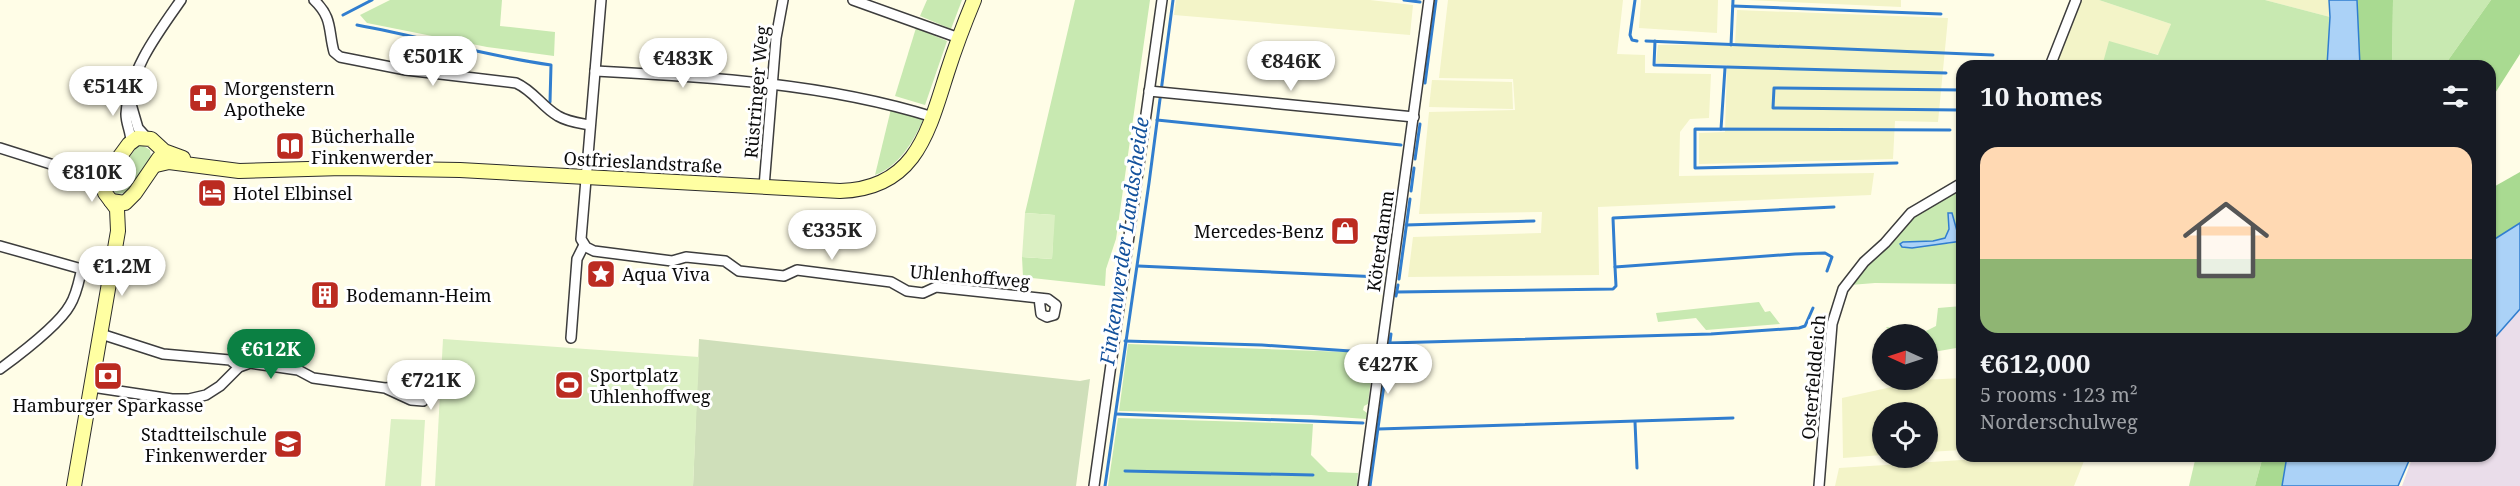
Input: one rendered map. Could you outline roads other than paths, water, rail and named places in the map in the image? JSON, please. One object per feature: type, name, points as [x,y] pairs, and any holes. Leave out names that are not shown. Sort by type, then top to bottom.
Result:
[{"type":"street","points":[[131,142],[126,118],[139,68],[149,47],[181,0]]},
{"type":"street","points":[[314,0],[324,10],[331,25],[334,52],[340,57],[406,70],[516,83],[527,88],[558,116],[569,122],[590,125]]},
{"type":"street","points":[[571,338],[577,259],[584,245],[581,239],[601,0]]},
{"type":"street","name":"Rüstringer Weg","points":[[764,187],[776,38],[783,0]]},
{"type":"street","points":[[853,0],[959,38]]},
{"type":"street","name":"Ostfrieslandstraße","points":[[156,165],[169,162],[209,169],[239,171],[393,168],[850,191],[879,183],[901,170],[915,155],[926,136],[974,0]]},
{"type":"street","points":[[1094,486],[1157,92],[1162,0]]},
{"type":"street","name":"Köterdamm","points":[[1363,486],[1429,0]]},
{"type":"street","points":[[2052,60],[2076,0]]},
{"type":"street","points":[[595,71],[772,84],[847,94],[933,117]]},
{"type":"street","points":[[1157,92],[1414,117]]},
{"type":"street","points":[[130,96],[136,124],[147,138]]},
{"type":"street","points":[[74,486],[118,223],[117,210],[106,196],[103,187],[105,177],[131,142],[137,138],[147,138]]},
{"type":"street","name":"Ostfrieslandstraße","points":[[147,138],[154,141],[158,147],[192,165]]},
{"type":"street","points":[[111,201],[121,203],[129,200],[156,165],[158,147]]},
{"type":"street","points":[[0,148],[76,172],[103,187]]},
{"type":"street","points":[[76,172],[110,171]]},
{"type":"street","name":"Osterfelddeich","points":[[1820,486],[1832,324],[1843,289],[1864,262],[1885,243],[1911,213],[1956,187]]},
{"type":"street","points":[[110,277],[120,251],[127,222],[129,200]]},
{"type":"street","name":"Uhlenhoffweg","points":[[584,245],[594,251],[668,260],[686,256],[725,261],[739,271],[784,276],[797,270],[891,282],[907,291],[923,293],[936,287],[1039,298]]},
{"type":"street","points":[[0,246],[110,277]]},
{"type":"street","points":[[0,369],[67,310],[73,299],[82,268]]},
{"type":"street","points":[[101,334],[163,354],[230,360],[239,367]]},
{"type":"street","points":[[92,387],[172,399],[189,399],[206,395],[239,367],[250,363],[298,370],[314,378],[385,388]]},
{"type":"water","points":[[2329,0],[2357,0],[2360,60],[2327,60]]},
{"type":"water","points":[[1948,213],[1952,213],[1956,227],[1956,242],[1912,248],[1902,247],[1900,244],[1945,238],[1949,229]]},
{"type":"water","points":[[2520,223],[2520,309],[2496,336],[2496,238]]},
{"type":"water","points":[[2286,462],[2408,462],[2398,486],[2282,486]]},
{"type":"waterway","points":[[343,15],[372,0]]},
{"type":"waterway","name":"Finkenwerder Landscheide","points":[[1105,486],[1173,0]]},
{"type":"waterway","points":[[1404,0],[1420,2]]},
{"type":"waterway","points":[[1425,83],[1436,0]]},
{"type":"waterway","points":[[1635,0],[1630,35],[1632,40],[1637,41]]},
{"type":"waterway","points":[[1731,45],[1733,0]]},
{"type":"waterway","points":[[1733,6],[1941,14]]},
{"type":"waterway","points":[[357,25],[502,57],[551,65],[550,102]]},
{"type":"waterway","points":[[1646,41],[1993,55]]},
{"type":"waterway","points":[[1655,41],[1654,65],[1946,73]]},
{"type":"waterway","points":[[1721,129],[1725,68]]},
{"type":"waterway","points":[[1956,90],[1774,88],[1773,108],[1956,110]]},
{"type":"waterway","points":[[1157,120],[1401,145]]},
{"type":"waterway","points":[[1415,159],[1420,124]]},
{"type":"waterway","points":[[1897,163],[1695,168],[1695,129],[1950,130]]},
{"type":"waterway","points":[[1411,191],[1414,168]]},
{"type":"waterway","points":[[1399,279],[1410,199]]},
{"type":"waterway","points":[[1615,267],[1613,218],[1834,207]]},
{"type":"waterway","points":[[1406,225],[1534,221]]},
{"type":"waterway","points":[[1397,292],[1613,289],[1616,286],[1615,267],[1795,254],[1825,253],[1832,257],[1827,271]]},
{"type":"waterway","points":[[1138,266],[1380,277]]},
{"type":"waterway","points":[[1396,296],[1398,285]]},
{"type":"waterway","points":[[1389,343],[1711,334],[1799,328],[1805,326],[1813,308]]},
{"type":"waterway","points":[[1370,486],[1391,334]]},
{"type":"waterway","points":[[1125,341],[1262,345],[1365,352]]},
{"type":"waterway","points":[[1116,414],[1363,423]]},
{"type":"waterway","points":[[1378,429],[1733,418]]},
{"type":"waterway","points":[[1635,422],[1637,468]]},
{"type":"waterway","points":[[1125,471],[1313,475]]},
{"type":"place","name":"Morgenstern Apotheke","points":[[203,98]]},
{"type":"place","name":"Bücherhalle Finkenwerder","points":[[290,146]]},
{"type":"place","name":"Hotel Elbinsel","points":[[212,193]]},
{"type":"place","name":"Mercedes-Benz","points":[[1345,231]]},
{"type":"place","name":"Aqua Viva","points":[[601,274]]},
{"type":"place","name":"Bodemann-Heim","points":[[325,295]]},
{"type":"place","name":"Hamburger Sparkasse","points":[[108,376]]},
{"type":"place","name":"Sportplatz Uhlenhoffweg","points":[[569,385]]},
{"type":"place","name":"Stadtteilschule Finkenwerder","points":[[288,444]]}]
